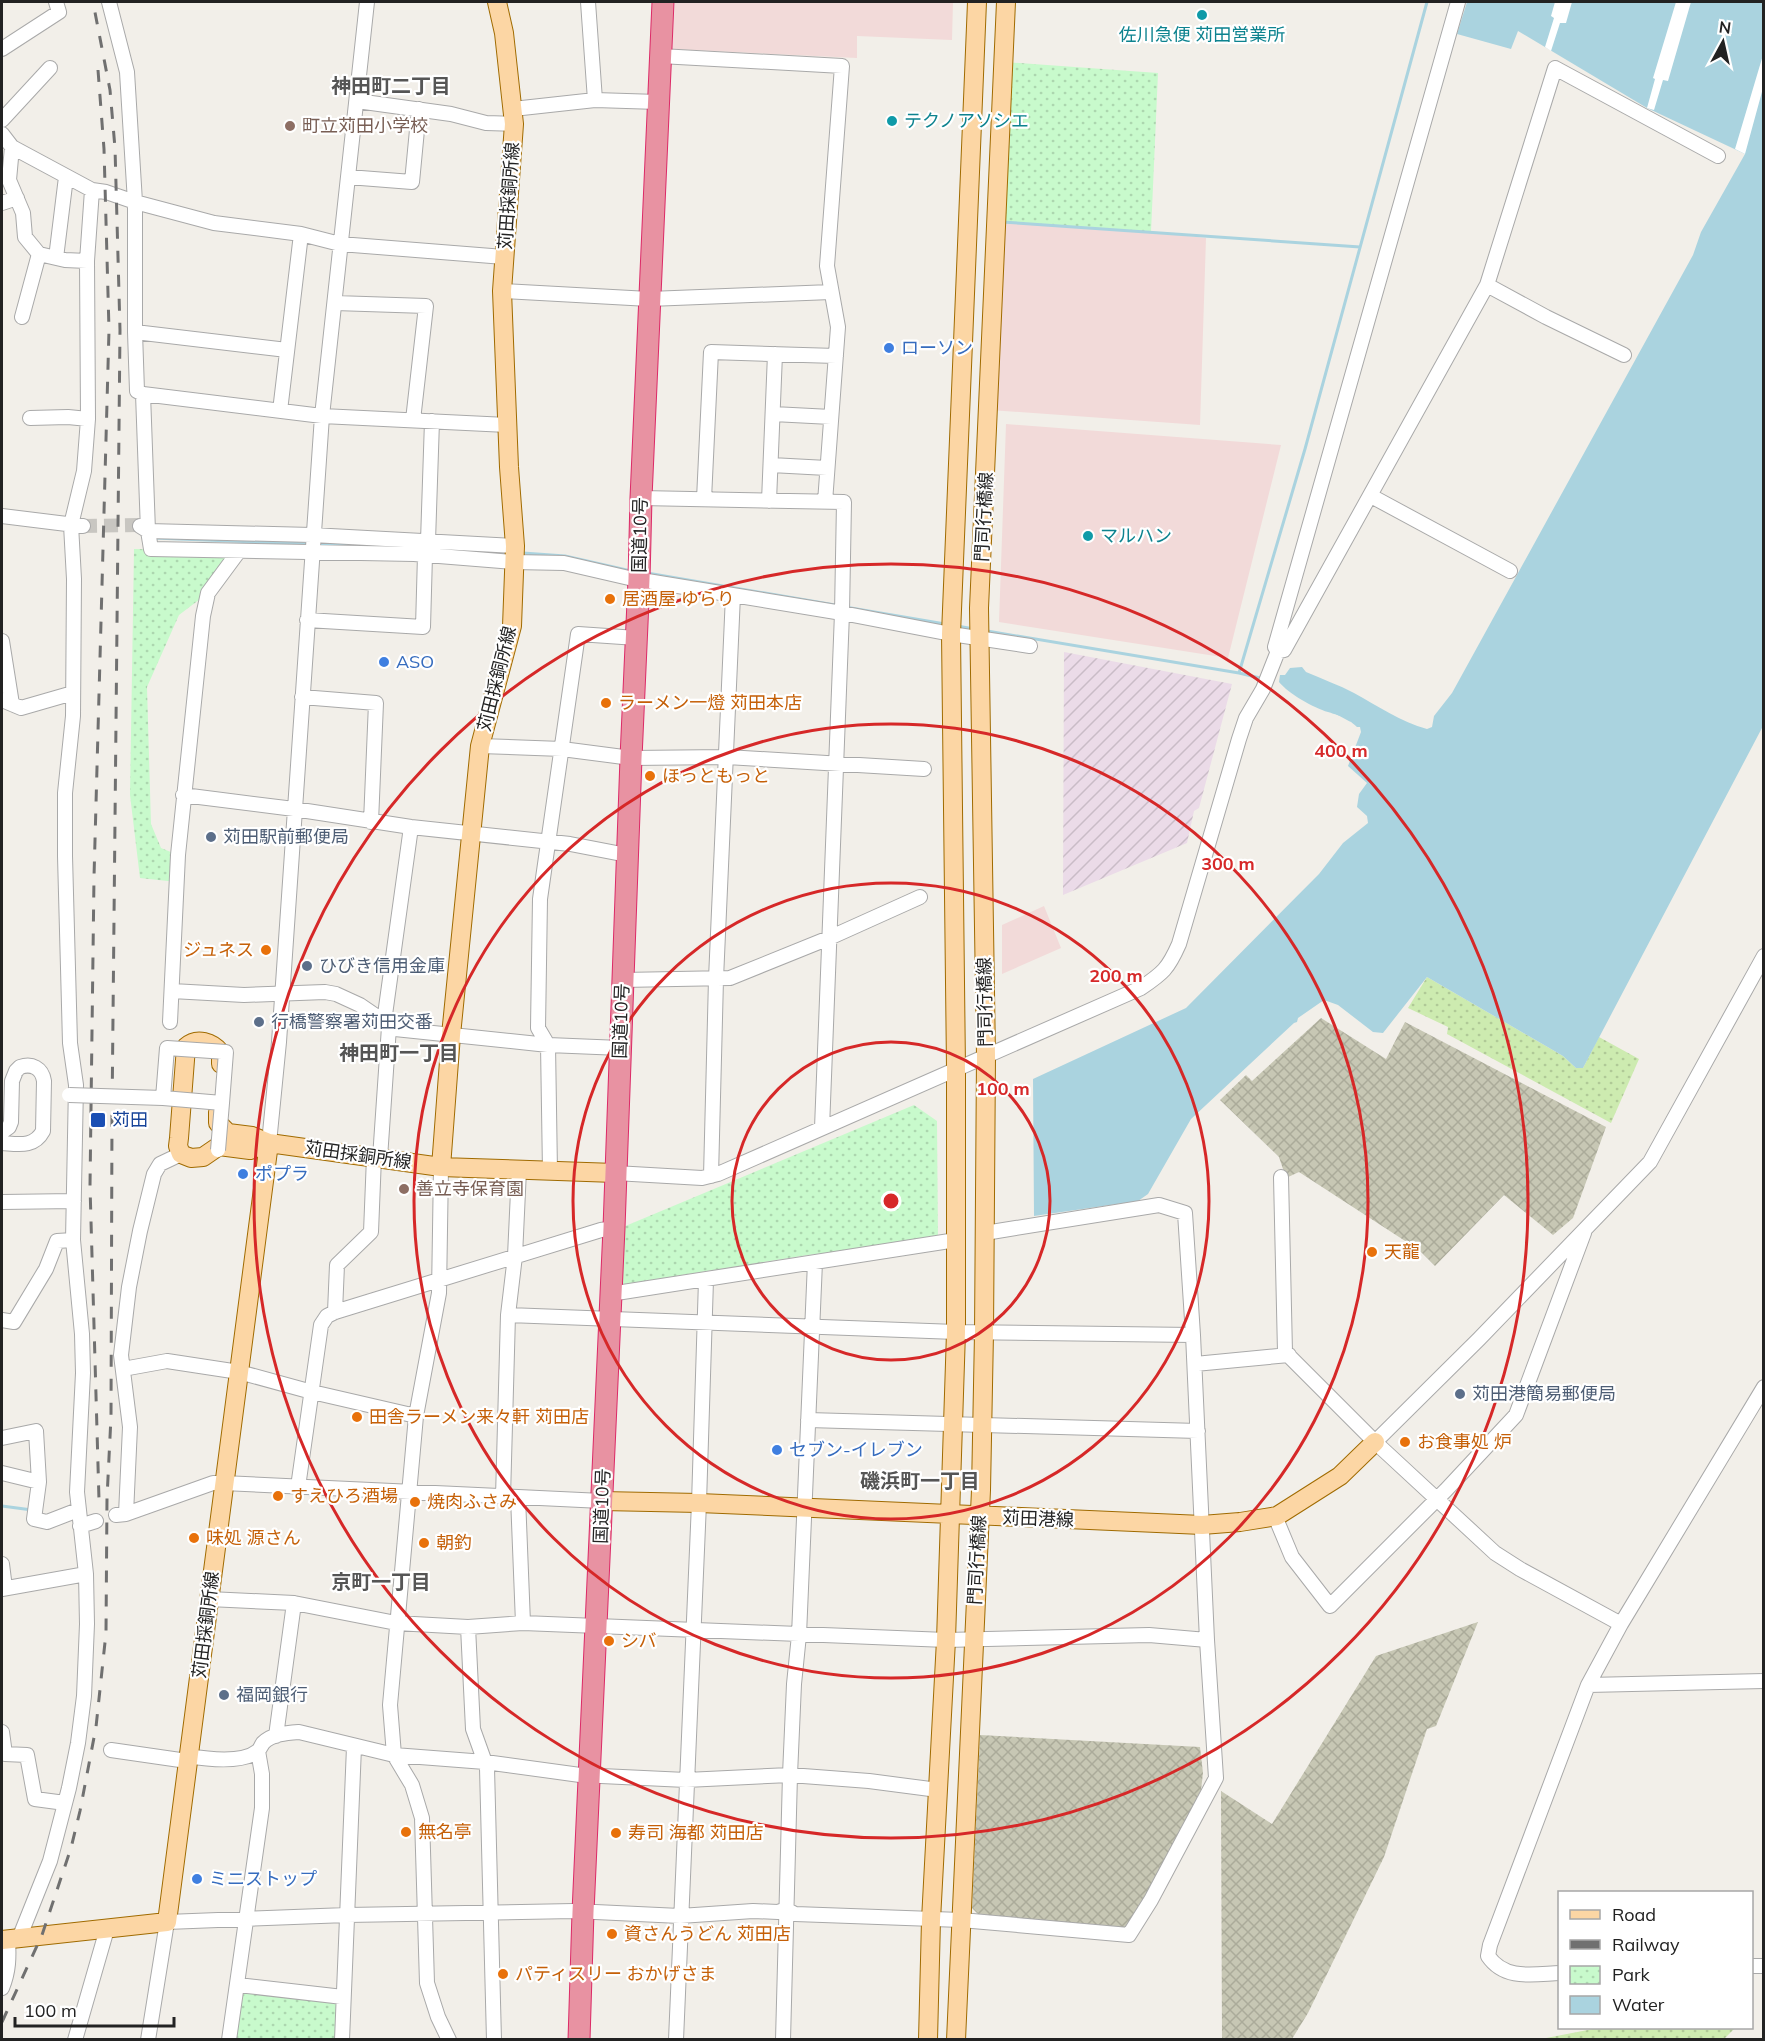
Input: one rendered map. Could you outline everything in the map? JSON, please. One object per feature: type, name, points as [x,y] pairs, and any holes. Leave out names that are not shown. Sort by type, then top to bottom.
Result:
[{"type":"highway","name":"国道10号","points":[[579,2040],[579,1911],[654,102],[653,2]]},
{"type":"highway","name":"国道10号","points":[[654,102],[660,56],[663,2]]},
{"type":"highway","name":"国道10号","points":[[634,579],[641,498],[645,298]]},
{"type":"highway","name":"国道10号","points":[[615,1048],[622,981],[622,854]]},
{"type":"highway","name":"国道10号","points":[[603,1318],[610,1294],[608,1229]]},
{"type":"highway","name":"国道10号","points":[[569,2040],[579,1911]]},
{"type":"main road","name":"苅田採銅所線","points":[[167,1922],[269,1143],[441,1167],[451,1035],[480,746],[512,626],[514,554],[502,291],[514,117],[504,33],[496,2]]},
{"type":"main road","name":"門司行橋線","points":[[928,2040],[931,1920],[946,1640],[956,1332],[956,1069],[951,634],[977,2]]},
{"type":"main road","name":"門司行橋線","points":[[956,2040],[979,1517],[984,1333],[986,1056],[979,639],[1006,2]]},
{"type":"main road","points":[[195,1042],[208,1043],[220,1053],[218,1123],[222,1128],[228,1133],[252,1136],[269,1143],[250,1150],[219,1146],[198,1159],[184,1157],[181,1154],[178,1146],[186,1047],[195,1042]]},
{"type":"main road","points":[[441,1167],[609,1173]]},
{"type":"main road","name":"苅田港線","points":[[596,1501],[699,1503],[1202,1525],[1276,1516],[1340,1476],[1375,1442]]},
{"type":"main road","points":[[10,1938],[167,1922]]},
{"type":"street","points":[[2,49],[59,12],[56,2]]},
{"type":"street","points":[[109,2],[127,72],[135,202],[137,391],[143,394],[322,417],[507,425]]},
{"type":"street","points":[[269,1143],[282,993],[312,535],[322,417],[367,2]]},
{"type":"street","points":[[588,2],[596,100]]},
{"type":"street","points":[[1278,651],[1275,647],[1458,2]]},
{"type":"street","points":[[660,56],[842,66],[827,266],[838,327],[825,502]]},
{"type":"street","points":[[2,120],[50,68]]},
{"type":"street","points":[[1278,651],[1284,650],[1487,285],[1555,68],[1718,156]]},
{"type":"street","points":[[357,100],[451,114],[486,123],[596,100],[654,102]]},
{"type":"street","points":[[348,177],[412,182],[419,109]]},
{"type":"street","points":[[2,134],[12,147],[92,190],[214,223],[301,234],[340,244],[504,257]]},
{"type":"street","points":[[12,147],[9,180],[23,213],[25,237],[39,254],[87,261]]},
{"type":"street","points":[[56,258],[66,177]]},
{"type":"street","points":[[2,1988],[8,1966],[10,1938],[50,1861],[78,1743],[84,1696],[87,1624],[86,1574],[77,1492],[82,1334],[73,1240],[76,1085],[70,1043],[65,793],[73,693],[77,526],[88,419],[87,261],[92,190]]},
{"type":"street","points":[[2,203],[17,198]]},
{"type":"street","points":[[280,411],[301,234]]},
{"type":"street","points":[[22,317],[39,254]]},
{"type":"street","points":[[1487,285],[1624,355]]},
{"type":"street","points":[[502,291],[645,298],[831,292]]},
{"type":"street","points":[[335,303],[426,306],[413,420]]},
{"type":"street","points":[[135,332],[287,350]]},
{"type":"street","points":[[704,500],[711,352],[836,356]]},
{"type":"street","points":[[769,501],[776,354]]},
{"type":"street","points":[[143,394],[143,528],[151,549],[311,554],[514,554]]},
{"type":"street","points":[[773,414],[831,417]]},
{"type":"street","points":[[30,418],[88,419]]},
{"type":"street","points":[[429,541],[432,422]]},
{"type":"street","points":[[771,465],[827,468]]},
{"type":"street","points":[[1371,496],[1510,571]]},
{"type":"street","points":[[641,498],[844,502],[842,613],[822,1128]]},
{"type":"street","points":[[2,516],[77,526]]},
{"type":"street","points":[[143,528],[429,541],[564,563],[634,579],[1030,646]]},
{"type":"street","points":[[170,1022],[183,795],[203,616],[208,593],[239,551]]},
{"type":"street","points":[[307,620],[423,627],[425,555]]},
{"type":"street","points":[[711,1176],[716,979],[733,595]]},
{"type":"street","points":[[550,1172],[548,1045],[538,1028],[540,899],[578,634],[632,638]]},
{"type":"street","points":[[2,641],[7,702],[21,708],[73,693]]},
{"type":"street","points":[[609,1173],[702,1178],[711,1176],[1141,988],[1163,974],[1172,961],[1179,944],[1246,718],[1263,689],[1278,651]]},
{"type":"street","points":[[302,697],[376,703],[371,822]]},
{"type":"street","points":[[480,746],[562,749],[626,757],[727,757],[924,769]]},
{"type":"street","points":[[183,795],[294,809],[371,822],[548,842],[622,854]]},
{"type":"street","points":[[335,1312],[337,1265],[371,1232],[387,1024],[411,827]]},
{"type":"street","points":[[622,981],[730,978],[829,938],[920,897]]},
{"type":"street","points":[[1375,1442],[1650,1162],[1764,956]]},
{"type":"street","points":[[172,991],[230,995],[315,991],[336,994],[360,1005],[395,1029],[548,1045],[615,1048]]},
{"type":"street","points":[[163,1098],[167,1048],[226,1052],[218,1150]]},
{"type":"street","points":[[2,1132],[9,1127],[11,1122],[13,1076],[20,1067],[31,1065],[37,1067],[44,1081],[43,1131],[32,1143],[2,1143]]},
{"type":"street","points":[[69,1095],[163,1098],[222,1103]]},
{"type":"street","points":[[181,1154],[160,1164],[154,1174],[129,1287],[121,1355],[130,1427],[121,1514],[213,1483],[596,1501]]},
{"type":"street","points":[[441,1167],[439,1293],[416,1416],[390,1705],[394,1755],[407,1774],[420,1807],[423,1830],[424,1915],[429,1993],[449,2040]]},
{"type":"street","points":[[503,1497],[508,1315],[515,1256],[519,1170]]},
{"type":"street","points":[[1281,1177],[1285,1352],[1375,1442],[1496,1553],[1520,1569],[1621,1624]]},
{"type":"street","points":[[2,1202],[74,1201]]},
{"type":"street","points":[[148,2040],[167,1922],[489,1912],[579,1911],[680,1916],[753,1911],[778,1912],[786,1909],[795,1914],[961,1920],[1129,1935],[1151,1900],[1216,1778],[1185,1213],[1159,1205],[985,1233]]},
{"type":"street","points":[[1276,1516],[1292,1557],[1330,1606],[1446,1490],[1516,1415],[1587,1226]]},
{"type":"street","points":[[298,1487],[321,1325],[327,1316],[608,1229]]},
{"type":"street","points":[[2,1320],[14,1322],[46,1269],[57,1241],[73,1240]]},
{"type":"street","points":[[610,1294],[956,1240]]},
{"type":"street","points":[[783,2040],[790,1775],[794,1684],[799,1635],[815,1262]]},
{"type":"street","points":[[676,2040],[699,1503],[706,1280]]},
{"type":"street","points":[[508,1315],[984,1333],[1193,1335]]},
{"type":"street","points":[[1194,1364],[1289,1356]]},
{"type":"street","points":[[123,1369],[166,1361],[239,1372],[416,1416]]},
{"type":"street","points":[[1558,1973],[1520,1975],[1504,1971],[1494,1965],[1488,1956],[1490,1945],[1588,1685],[1621,1624],[1764,1387]]},
{"type":"street","points":[[808,1420],[953,1426],[1198,1431]]},
{"type":"street","points":[[2,1438],[36,1431],[39,1482],[34,1519],[47,1522],[78,1510]]},
{"type":"street","points":[[2,1473],[39,1482]]},
{"type":"street","points":[[518,1497],[523,1623]]},
{"type":"street","points":[[80,1526],[96,1521]]},
{"type":"street","points":[[2,1564],[3,1589],[86,1574]]},
{"type":"street","points":[[210,1599],[294,1603],[396,1623],[468,1627],[523,1623],[946,1640],[1149,1635],[1207,1640]]},
{"type":"street","points":[[276,1736],[294,1603]]},
{"type":"street","points":[[468,1627],[473,1730],[487,1768],[494,2040]]},
{"type":"street","points":[[1588,1685],[1764,1681]]},
{"type":"street","points":[[2,1732],[5,1754],[27,1755],[34,1799],[65,1803]]},
{"type":"street","points":[[111,1750],[188,1759],[229,1759],[258,1751],[265,1741],[291,1732],[306,1733],[394,1755],[485,1762],[584,1775],[686,1780],[790,1775],[869,1781],[938,1790]]},
{"type":"street","points":[[342,2040],[354,1746]]},
{"type":"street","points":[[229,2040],[262,1808],[262,1773],[258,1751]]},
{"type":"street","points":[[75,2040],[107,1929]]},
{"type":"street","points":[[238,1985],[343,1997]]},
{"type":"shaded area","points":[[675,2],[953,2],[952,40],[857,36],[857,58],[672,49]]},
{"type":"shaded area","points":[[997,222],[1206,238],[1200,425],[990,410]]},
{"type":"shaded area","points":[[1006,424],[1281,445],[1228,658],[999,622]]},
{"type":"shaded area","points":[[1064,652],[1232,684],[1199,808],[1194,811],[1187,843],[1063,895]]},
{"type":"shaded area","points":[[1044,906],[1061,948],[1002,974],[1002,925]]},
{"type":"shaded area","points":[[1321,1018],[1386,1059],[1405,1022],[1606,1127],[1573,1218],[1553,1235],[1504,1195],[1435,1266],[1419,1250],[1299,1172],[1286,1178],[1279,1157],[1220,1100],[1246,1075],[1252,1081]]},
{"type":"shaded area","points":[[1478,1622],[1436,1726],[1427,1729],[1384,1857],[1308,2013],[1292,2039],[1222,2039],[1221,1791],[1272,1824],[1376,1656]]},
{"type":"shaded area","points":[[980,1735],[1200,1747],[1203,1773],[1201,1790],[1136,1923],[1124,1931],[978,1925],[978,1914],[972,1908]]},
{"type":"green space","points":[[1004,62],[1158,73],[1151,232],[997,222]]},
{"type":"green space","points":[[134,549],[239,551],[208,593],[179,615],[147,687],[151,824],[161,848],[178,855],[177,882],[140,878],[130,795]]},
{"type":"green space","points":[[1427,977],[1563,1056],[1576,1068],[1583,1068],[1599,1037],[1639,1059],[1611,1123],[1447,1034],[1448,1027],[1408,1008]]},
{"type":"green space","points":[[914,1105],[937,1121],[938,1239],[808,1255],[619,1285],[623,1227]]},
{"type":"green space","points":[[244,1990],[339,2001],[337,2039],[236,2040]]},
{"type":"green space","points":[[1593,2029],[1734,2029],[1724,2039],[1541,2039]]},
{"type":"water","points":[[1467,2],[1763,2],[1763,726],[1583,1068],[1576,1068],[1563,1056],[1427,977],[1383,1033],[1373,1032],[1338,1005],[1324,1000],[1298,1018],[1297,1022],[1191,1119],[1148,1194],[1138,1201],[1034,1216],[1033,1079],[1186,1008],[1319,874],[1343,843],[1368,823],[1367,816],[1357,807],[1359,794],[1367,783],[1348,766],[1361,732],[1360,727],[1344,717],[1316,707],[1295,696],[1279,682],[1280,675],[1285,675],[1290,668],[1302,667],[1306,672],[1348,690],[1408,722],[1427,729],[1432,727],[1434,716],[1452,693],[1693,255],[1701,232],[1745,154],[1647,108],[1518,31],[1511,49],[1457,34]]},
{"type":"pier","points":[[1555,2],[1572,2],[1566,23],[1560,23],[1551,51],[1545,47],[1554,18],[1551,16]]},
{"type":"pier","points":[[1676,2],[1691,2],[1668,81],[1663,80],[1654,110],[1647,108],[1655,79],[1653,78]]},
{"type":"pier","points":[[1763,55],[1763,88],[1745,154],[1735,149]]},
{"type":"waterway","points":[[987,631],[1239,673],[1305,449],[1427,2]]},
{"type":"waterway","points":[[1002,222],[1360,247]]},
{"type":"waterway","points":[[154,538],[309,544]]},
{"type":"waterway","points":[[319,544],[375,547]]},
{"type":"waterway","points":[[442,549],[510,552]]},
{"type":"waterway","points":[[523,553],[565,556],[631,571]]},
{"type":"waterway","points":[[647,573],[835,605]]},
{"type":"waterway","points":[[845,607],[945,624]]},
{"type":"waterway","points":[[957,626],[974,629]]},
{"type":"waterway","points":[[1239,673],[1264,679]]},
{"type":"waterway","points":[[1337,713],[1350,720]]},
{"type":"waterway","points":[[2,1506],[32,1510]]},
{"type":"tunnel","points":[[83,526],[139,525]]},
{"type":"railway","points":[[2,2022],[42,1935],[71,1848],[96,1727],[106,1633],[107,1498],[111,1417],[120,330],[115,148],[110,90],[93,2]]},
{"type":"railway","points":[[98,70],[104,149],[109,330],[94,877],[90,1186],[99,1500]]},
{"type":"place","name":"佐川急便 苅田営業所","points":[[1202,15]]},
{"type":"place","name":"テクノアソシエ","points":[[892,121]]},
{"type":"place","name":"町立苅田小学校","points":[[290,126]]},
{"type":"place","name":"ローソン","points":[[889,348]]},
{"type":"place","name":"マルハン","points":[[1088,536]]},
{"type":"place","name":"居酒屋 ゆらり","points":[[610,599]]},
{"type":"place","name":"ASO","points":[[384,662]]},
{"type":"place","name":"ラーメン一燈 苅田本店","points":[[606,703]]},
{"type":"place","name":"ほっともっと","points":[[650,776]]},
{"type":"place","name":"苅田駅前郵便局","points":[[211,837]]},
{"type":"place","name":"ジュネス","points":[[266,950]]},
{"type":"place","name":"ひびき信用金庫","points":[[307,966]]},
{"type":"place","name":"行橋警察署苅田交番","points":[[259,1022]]},
{"type":"place","name":"苅田","points":[[98,1120]]},
{"type":"place","name":"ポプラ","points":[[243,1174]]},
{"type":"place","name":"善立寺保育園","points":[[404,1189]]},
{"type":"place","name":"天龍","points":[[1372,1252]]},
{"type":"place","name":"苅田港簡易郵便局","points":[[1460,1394]]},
{"type":"place","name":"田舎ラーメン来々軒 苅田店","points":[[357,1417]]},
{"type":"place","name":"お食事処 炉","points":[[1405,1442]]},
{"type":"place","name":"セブン-イレブン","points":[[777,1450]]},
{"type":"place","name":"すえひろ酒場","points":[[278,1496]]},
{"type":"place","name":"焼肉ふさみ","points":[[415,1502]]},
{"type":"place","name":"味処 源さん","points":[[194,1538]]},
{"type":"place","name":"朝釣","points":[[424,1543]]},
{"type":"place","name":"シバ","points":[[609,1641]]},
{"type":"place","name":"福岡銀行","points":[[224,1695]]},
{"type":"place","name":"無名亭","points":[[406,1832]]},
{"type":"place","name":"寿司 海都 苅田店","points":[[616,1833]]},
{"type":"place","name":"ミニストップ","points":[[197,1879]]},
{"type":"place","name":"資さんうどん 苅田店","points":[[612,1934]]},
{"type":"place","name":"パティスリー おかげさま","points":[[503,1974]]},
{"type":"district","name":"神田町二丁目","points":[[391,86]]},
{"type":"district","name":"神田町一丁目","points":[[399,1053]]},
{"type":"district","name":"磯浜町一丁目","points":[[920,1481]]},
{"type":"district","name":"京町一丁目","points":[[381,1582]]}]
